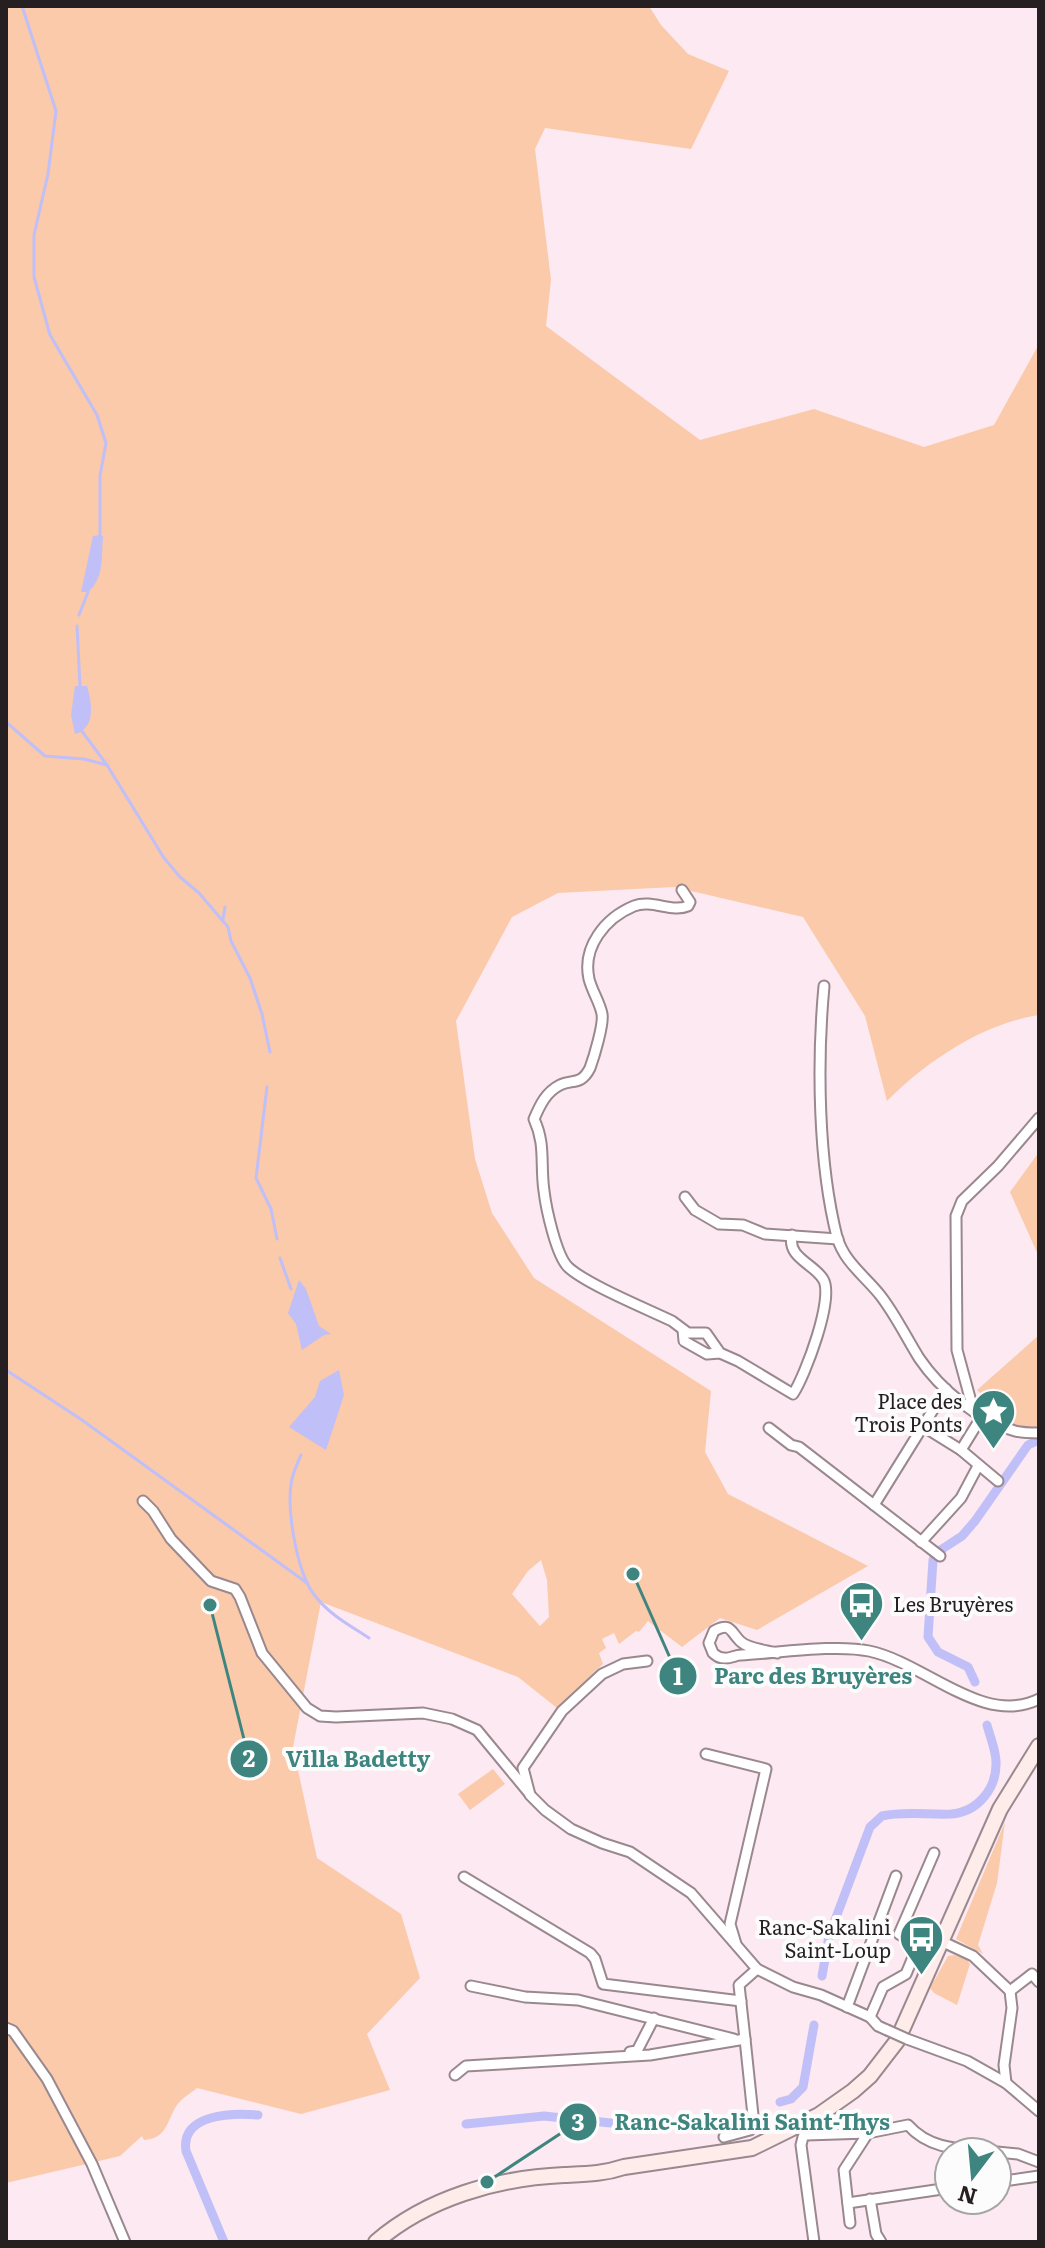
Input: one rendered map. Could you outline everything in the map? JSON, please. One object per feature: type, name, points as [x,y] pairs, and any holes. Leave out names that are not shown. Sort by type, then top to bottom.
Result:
[{"type":"street","points":[[682,890],[690,902],[682,909],[649,904],[634,906],[600,929],[594,939],[588,975],[602,1011],[592,1061],[582,1078],[572,1084],[564,1083],[552,1091],[540,1104],[534,1119],[542,1135],[545,1205],[566,1265],[672,1321],[683,1330],[706,1333],[720,1353]]},
{"type":"street","points":[[824,986],[821,1020],[822,1123],[838,1239],[856,1270],[880,1295],[921,1361],[946,1389],[978,1413],[1019,1432],[1039,1433]]},
{"type":"street","points":[[961,1450],[978,1413],[957,1350],[956,1216],[962,1201],[998,1166],[1039,1118]]},
{"type":"street","points":[[685,1197],[695,1210],[719,1224],[743,1225],[765,1234],[838,1239]]},
{"type":"street","points":[[683,1330],[684,1341],[707,1354],[720,1353],[738,1361],[793,1394],[799,1385],[828,1293],[823,1279],[793,1251],[790,1243],[792,1235]]},
{"type":"street","points":[[874,1505],[946,1389]]},
{"type":"street","points":[[924,1427],[961,1450],[998,1481]]},
{"type":"street","points":[[769,1428],[791,1445],[799,1447],[937,1554]]},
{"type":"street","points":[[921,1542],[961,1498],[978,1466]]},
{"type":"street","points":[[143,1501],[171,1539],[211,1581],[235,1589],[262,1653],[307,1708],[320,1716],[423,1713],[452,1719],[477,1730],[530,1795],[571,1829],[630,1852],[691,1893],[757,1969],[793,1987],[821,1995],[870,2017],[878,2026],[907,2039],[958,2057],[1006,2083],[1039,2111]]},
{"type":"street","points":[[777,1653],[740,1641],[728,1628],[719,1628],[709,1643],[713,1653],[723,1658],[862,1649],[904,1662],[984,1704],[1011,1707],[1039,1699]]},
{"type":"street","points":[[734,1655],[740,1641]]},
{"type":"street","points":[[530,1795],[523,1768],[565,1707],[612,1668],[647,1661]]},
{"type":"street","points":[[376,2242],[404,2220],[452,2197],[524,2181],[605,2173],[624,2167],[734,2153],[772,2139],[836,2104],[870,2076],[897,2041],[973,1885],[977,1864],[1000,1809],[1039,1746]]},
{"type":"street","points":[[706,1754],[766,1769],[730,1924],[738,1947]]},
{"type":"street","points":[[870,2017],[883,1987],[906,1974],[916,1950],[915,1943],[899,1934],[934,1853]]},
{"type":"street","points":[[847,2007],[896,1876]]},
{"type":"street","points":[[464,1877],[590,1953],[603,1984],[741,2001]]},
{"type":"street","points":[[944,1942],[973,1956],[1010,1991],[1012,2008],[1004,2065],[1006,2083]]},
{"type":"street","points":[[724,2137],[750,2130],[754,2125],[741,2040],[739,1985],[757,1969]]},
{"type":"street","points":[[1010,1991],[1032,1974],[1039,1982]]},
{"type":"street","points":[[471,1986],[525,1997],[578,2000],[741,2040]]},
{"type":"street","points":[[521,2058],[637,2051],[654,2018]]},
{"type":"street","points":[[6,2028],[13,2031],[47,2079],[92,2164],[125,2242]]},
{"type":"street","points":[[455,2075],[466,2066],[631,2056],[741,2040]]},
{"type":"street","points":[[814,2242],[801,2145],[803,2137],[868,2133],[908,2125],[925,2141],[933,2144]]},
{"type":"street","points":[[850,2223],[844,2170],[868,2133]]},
{"type":"street","points":[[1013,2154],[1039,2162]]},
{"type":"street","points":[[1013,2180],[1039,2176]]},
{"type":"street","points":[[848,2203],[933,2190]]},
{"type":"street","points":[[870,2199],[876,2234],[881,2242]]},
{"type":"shaded area","points":[[6,6],[649,6],[661,25],[688,54],[729,71],[691,149],[545,128],[535,149],[551,280],[546,326],[700,440],[814,409],[924,447],[994,425],[1039,344],[1039,1015],[997,1027],[957,1046],[920,1072],[887,1101],[865,1016],[803,917],[674,887],[558,893],[512,917],[456,1021],[475,1159],[492,1213],[534,1278],[711,1391],[705,1452],[728,1494],[868,1566],[757,1630],[720,1618],[682,1647],[648,1621],[639,1632],[636,1631],[619,1644],[614,1633],[602,1639],[606,1648],[599,1653],[603,1664],[593,1673],[590,1682],[557,1708],[518,1677],[321,1602],[293,1747],[317,1858],[401,1914],[420,1978],[367,2034],[390,2090],[301,2114],[197,2088],[177,2105],[162,2132],[152,2139],[144,2140],[142,2136],[120,2156],[6,2183]],"holes":[[[541,1560],[547,1580],[549,1617],[540,1626],[512,1594],[528,1571]]]},
{"type":"shaded area","points":[[1039,1152],[1039,1257],[1010,1192]]},
{"type":"shaded area","points":[[1039,1335],[1039,1430],[999,1422],[988,1415],[993,1405],[977,1390]]},
{"type":"shaded area","points":[[493,1769],[505,1784],[470,1810],[458,1794]]},
{"type":"shaded area","points":[[1005,1822],[997,1883],[978,1945],[983,1954],[956,1939]]},
{"type":"shaded area","points":[[954,1955],[970,1964],[957,2005],[930,1988],[948,1956]]},
{"type":"water","points":[[93,536],[103,536],[100,573],[88,592],[81,592]]},
{"type":"water","points":[[75,686],[87,686],[91,714],[82,731],[75,734],[71,715]]},
{"type":"water","points":[[299,1280],[306,1289],[319,1326],[331,1334],[324,1335],[302,1350],[296,1324],[288,1313]]},
{"type":"water","points":[[339,1370],[344,1395],[326,1450],[289,1427],[315,1397],[320,1381]]},
{"type":"waterway","points":[[22,6],[56,111],[48,174],[34,235],[34,277],[50,335],[97,415],[106,443],[100,476],[100,535]]},
{"type":"waterway","points":[[79,615],[88,592]]},
{"type":"waterway","points":[[77,626],[80,686]]},
{"type":"waterway","points":[[6,722],[45,756],[84,759],[107,765],[164,858],[228,927],[231,941],[250,978],[270,1052]]},
{"type":"waterway","points":[[81,730],[107,765]]},
{"type":"waterway","points":[[223,919],[225,907]]},
{"type":"waterway","points":[[267,1087],[256,1178],[271,1209],[277,1239]]},
{"type":"waterway","points":[[280,1258],[291,1289]]},
{"type":"waterway","points":[[6,1370],[82,1420],[307,1583]]},
{"type":"waterway","points":[[975,1682],[968,1667],[938,1652],[928,1637],[933,1560],[936,1553],[962,1536],[1028,1445],[1039,1440]]},
{"type":"waterway","points":[[301,1455],[292,1477],[290,1496],[295,1543],[304,1574],[309,1587],[322,1603],[369,1638]]},
{"type":"waterway","points":[[822,1976],[829,1936],[870,1827],[882,1816],[951,1814],[977,1804],[989,1789],[995,1772],[995,1753],[987,1725]]},
{"type":"waterway","points":[[780,2102],[791,2099],[803,2087],[814,2025]]},
{"type":"waterway","points":[[224,2242],[186,2151],[186,2138],[191,2129],[211,2118],[258,2115]]},
{"type":"waterway","points":[[466,2124],[544,2116],[639,2126],[669,2121]]},
{"type":"place","name":"Place des Trois Ponts","points":[[993,1451]]},
{"type":"place","name":"Parc des Bruyères","points":[[633,1574]]},
{"type":"place","name":"Villa Badetty","points":[[210,1605]]},
{"type":"place","name":"Les Bruyères","points":[[862,1642]]},
{"type":"place","name":"Ranc-Sakalini Saint-Loup","points":[[922,1976]]},
{"type":"place","name":"Ranc-Sakalini Saint-Thys","points":[[487,2182]]}]
